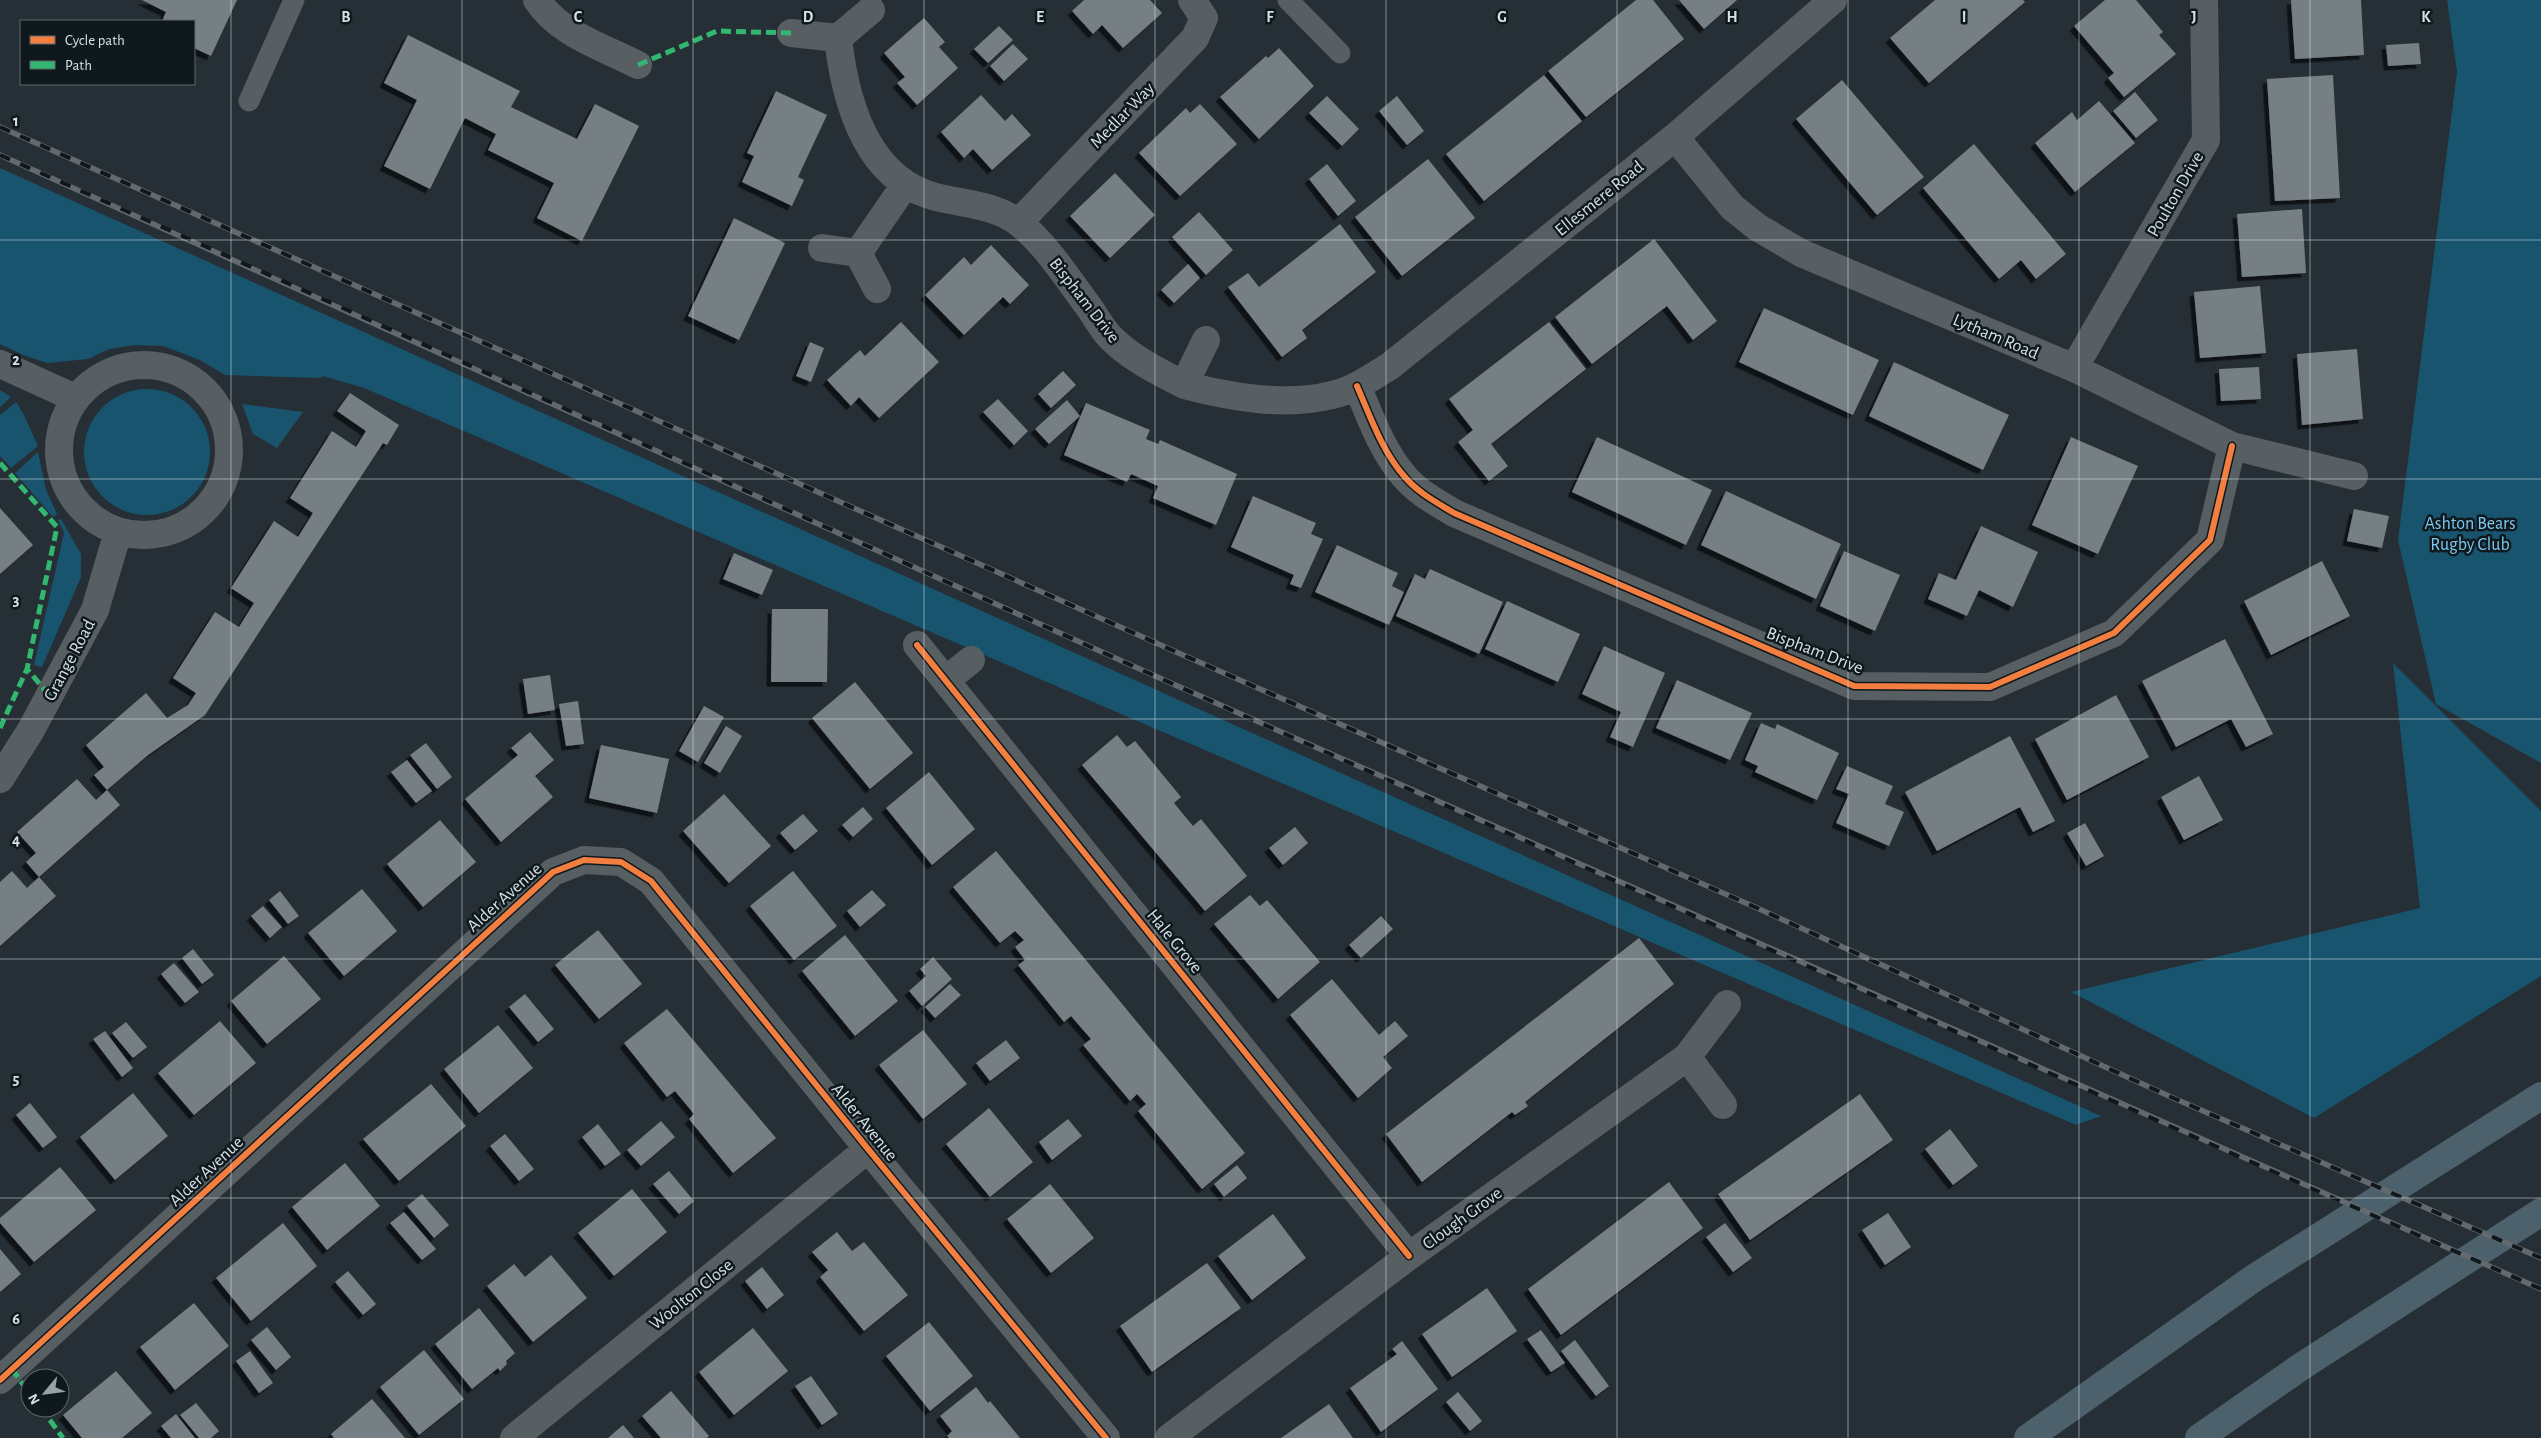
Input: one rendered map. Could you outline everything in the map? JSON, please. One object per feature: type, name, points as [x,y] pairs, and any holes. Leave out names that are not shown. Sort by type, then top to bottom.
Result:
[{"type":"highway","points":[[2028,1438],[2254,1278],[2541,1096]]},
{"type":"highway","points":[[2199,1438],[2302,1366],[2541,1212]]},
{"type":"street","points":[[537,0],[544,11],[559,26],[638,65]]},
{"type":"street","name":"Medlar Way","points":[[1018,222],[1195,38],[1204,18],[1192,0]]},
{"type":"street","name":"Ellesmere Road","points":[[1357,386],[1390,366],[1675,137],[1833,0]]},
{"type":"street","name":"Poulton Drive","points":[[2074,368],[2206,140],[2204,0]]},
{"type":"street","points":[[791,34],[838,38],[871,10]]},
{"type":"street","points":[[838,38],[844,84],[853,114],[866,141],[884,165],[905,185],[858,253]]},
{"type":"street","name":"Lytham Road","points":[[1675,137],[1732,207],[1758,227],[1801,253],[2074,368],[2232,446],[2354,476]]},
{"type":"street","name":"Bispham Drive","points":[[905,185],[934,197],[995,210],[1018,222],[1049,254],[1110,337],[1139,361],[1184,385],[1216,393],[1281,400],[1333,395],[1357,386],[1377,433],[1404,476],[1423,494],[1446,508],[1854,686],[1990,687],[2114,633],[2210,540],[2232,446]]},
{"type":"street","points":[[822,248],[858,253]]},
{"type":"street","points":[[858,253],[877,289]]},
{"type":"street","points":[[1184,385],[1206,340]]},
{"type":"street","points":[[0,364],[75,398]]},
{"type":"street","points":[[151,364],[179,371],[203,387],[221,410],[230,438],[229,466],[219,493],[200,516],[175,530],[146,536],[118,532],[94,519],[75,500],[62,476],[58,449],[62,422],[75,398],[96,378],[122,366],[151,364]]},
{"type":"street","name":"Grange Road","points":[[0,779],[32,730],[95,610],[118,532]]},
{"type":"street","name":"Hale Grove","points":[[917,645],[1409,1256]]},
{"type":"street","points":[[946,680],[971,660]]},
{"type":"street","name":"Alder Avenue","points":[[0,1380],[554,872],[584,860],[621,862],[651,881],[868,1150],[1106,1438]]},
{"type":"street","name":"Clough Grove","points":[[1169,1438],[1409,1256],[1687,1057],[1728,1004]]},
{"type":"street","points":[[1687,1057],[1723,1105]]},
{"type":"street","name":"Woolton Close","points":[[514,1438],[868,1150]]},
{"type":"lane","points":[[249,101],[294,0]]},
{"type":"lane","points":[[1288,0],[1340,53]]},
{"type":"green space","name":"Ashton Bears Rugby Club","points":[[2447,0],[2541,0],[2541,763],[2436,704],[2398,540],[2457,72]]},
{"type":"green space","points":[[0,168],[2101,1116],[2076,1125],[364,388],[323,376],[321,378],[225,375],[200,360],[163,346],[134,345],[109,349],[88,359],[47,363],[23,355],[0,344]]},
{"type":"green space","points":[[147,389],[171,393],[192,407],[206,428],[210,452],[206,476],[192,497],[171,511],[147,515],[123,511],[102,497],[88,476],[84,452],[88,428],[102,407],[123,393]]},
{"type":"green space","points":[[0,390],[11,397],[0,407]]},
{"type":"green space","points":[[16,402],[38,446],[11,468],[0,456],[0,415]]},
{"type":"green space","points":[[242,404],[303,412],[277,448],[253,434]]},
{"type":"green space","points":[[38,452],[46,490],[57,514],[53,517],[15,473]]},
{"type":"green space","points":[[61,519],[81,554],[81,577],[42,667],[34,665],[64,533],[58,520]]},
{"type":"green space","points":[[2393,663],[2541,811],[2541,976],[2314,1118],[2071,992],[2420,908]]},
{"type":"building","points":[[142,0],[237,0],[211,56],[195,48],[195,20],[162,20],[166,12]]},
{"type":"building","points":[[1084,0],[1150,0],[1162,13],[1123,48],[1102,25],[1093,34],[1072,11]]},
{"type":"building","points":[[1636,0],[1653,0],[1684,39],[1586,117],[1548,71]]},
{"type":"building","points":[[1679,0],[1737,0],[1704,29]]},
{"type":"building","points":[[1935,0],[2023,0],[2025,2],[1929,83],[1890,38]]},
{"type":"building","points":[[2105,0],[2136,0],[2163,32],[2159,35],[2176,54],[2124,97],[2108,78],[2114,73],[2074,26]]},
{"type":"building","points":[[2291,0],[2361,0],[2364,55],[2295,59]]},
{"type":"building","points":[[924,18],[945,42],[939,47],[958,68],[917,105],[897,83],[905,77],[884,53]]},
{"type":"building","points":[[999,26],[1013,40],[988,63],[974,49]]},
{"type":"building","points":[[408,35],[520,91],[511,107],[577,139],[595,104],[639,126],[582,241],[537,218],[554,183],[488,150],[496,134],[465,118],[430,189],[384,166],[417,100],[384,83]]},
{"type":"building","points":[[2419,43],[2421,64],[2388,66],[2386,45]]},
{"type":"building","points":[[1013,44],[1028,59],[1004,81],[990,66]]},
{"type":"building","points":[[1279,48],[1314,86],[1259,139],[1220,97],[1266,56],[1268,58]]},
{"type":"building","points":[[1544,75],[1582,121],[1484,201],[1446,154]]},
{"type":"building","points":[[2333,75],[2340,198],[2275,201],[2267,79]]},
{"type":"building","points":[[1842,80],[1924,177],[1877,215],[1796,119]]},
{"type":"building","points":[[776,91],[827,115],[798,177],[804,180],[792,206],[742,182],[754,156],[747,153]]},
{"type":"building","points":[[2135,92],[2158,120],[2136,138],[2113,111]]},
{"type":"building","points":[[981,95],[1005,121],[1012,114],[1031,135],[992,170],[973,149],[964,158],[941,132]]},
{"type":"building","points":[[1327,96],[1359,129],[1342,146],[1309,113]]},
{"type":"building","points":[[1397,96],[1424,131],[1407,145],[1379,111]]},
{"type":"building","points":[[2099,101],[2135,143],[2075,192],[2035,143],[2072,112],[2077,120]]},
{"type":"building","points":[[1200,104],[1237,144],[1180,196],[1139,153],[1186,108],[1190,113]]},
{"type":"building","points":[[1974,144],[2066,254],[2036,279],[2021,260],[1999,279],[1923,188]]},
{"type":"building","points":[[1428,159],[1475,218],[1402,276],[1355,217]]},
{"type":"building","points":[[1327,164],[1356,201],[1338,216],[1309,179]]},
{"type":"building","points":[[1115,173],[1155,215],[1110,258],[1070,216]]},
{"type":"building","points":[[2302,209],[2306,273],[2242,277],[2237,214]]},
{"type":"building","points":[[1199,212],[1233,250],[1206,275],[1172,237]]},
{"type":"building","points":[[734,218],[785,243],[739,340],[688,316]]},
{"type":"building","points":[[1340,224],[1376,272],[1302,330],[1307,338],[1282,357],[1228,287],[1248,273],[1259,287]]},
{"type":"building","points":[[1654,239],[1717,321],[1693,340],[1667,306],[1592,364],[1555,317]]},
{"type":"building","points":[[991,245],[1029,285],[1010,304],[1003,297],[964,335],[925,295],[964,257],[971,265]]},
{"type":"building","points":[[1188,264],[1200,278],[1174,303],[1161,290]]},
{"type":"building","points":[[2260,286],[2266,353],[2200,358],[2194,292]]},
{"type":"building","points":[[1764,308],[1879,360],[1853,415],[1739,362]]},
{"type":"building","points":[[901,322],[939,362],[879,418],[859,397],[851,406],[827,380],[860,350],[865,356]]},
{"type":"building","points":[[1549,322],[1586,369],[1491,444],[1508,466],[1489,481],[1458,442],[1473,430],[1449,399]]},
{"type":"building","points":[[810,342],[824,348],[811,382],[796,376]]},
{"type":"building","points":[[2357,349],[2363,419],[2302,425],[2297,354]]},
{"type":"building","points":[[1894,362],[2009,415],[1983,470],[1869,416]]},
{"type":"building","points":[[2259,367],[2261,399],[2221,401],[2219,369]]},
{"type":"building","points":[[1063,371],[1076,385],[1051,408],[1038,394]]},
{"type":"building","points":[[350,393],[399,425],[387,445],[383,443],[205,715],[148,755],[107,790],[94,775],[104,767],[86,745],[146,693],[167,718],[188,705],[196,693],[173,678],[215,612],[239,627],[254,603],[231,588],[274,521],[298,537],[313,513],[290,498],[332,431],[356,447],[366,431],[337,411]]},
{"type":"building","points":[[998,399],[1028,431],[1014,445],[983,412]]},
{"type":"building","points":[[1067,400],[1080,416],[1049,444],[1035,429]]},
{"type":"building","points":[[1086,403],[1150,430],[1146,439],[1158,444],[1160,440],[1237,474],[1216,525],[1153,498],[1158,486],[1131,474],[1127,482],[1064,455]]},
{"type":"building","points":[[1597,437],[1712,490],[1686,545],[1572,492]]},
{"type":"building","points":[[2071,437],[2138,466],[2098,554],[2032,525]]},
{"type":"building","points":[[1726,491],[1841,544],[1816,599],[1701,545]]},
{"type":"building","points":[[1253,496],[1316,523],[1311,534],[1323,539],[1301,588],[1290,584],[1294,575],[1231,547]]},
{"type":"building","points":[[0,508],[33,545],[0,574]]},
{"type":"building","points":[[2354,509],[2389,516],[2382,548],[2347,541]]},
{"type":"building","points":[[1981,526],[2038,552],[2013,607],[1979,590],[1967,616],[1928,599],[1939,573],[1956,580]]},
{"type":"building","points":[[1337,545],[1398,573],[1392,586],[1404,592],[1389,625],[1315,592]]},
{"type":"building","points":[[1844,551],[1900,575],[1875,631],[1820,606]]},
{"type":"building","points":[[734,553],[773,570],[762,595],[723,579]]},
{"type":"building","points":[[2322,561],[2350,616],[2271,655],[2244,601]]},
{"type":"building","points":[[1430,569],[1503,602],[1479,654],[1396,616],[1415,574],[1425,579]]},
{"type":"building","points":[[1507,601],[1580,634],[1558,682],[1485,649]]},
{"type":"building","points":[[772,609],[828,609],[827,682],[771,682]]},
{"type":"building","points":[[2225,639],[2273,734],[2246,747],[2231,719],[2176,747],[2142,681]]},
{"type":"building","points":[[1604,646],[1665,673],[1633,747],[1610,737],[1621,712],[1582,694]]},
{"type":"building","points":[[550,675],[555,710],[528,714],[523,679]]},
{"type":"building","points":[[1677,680],[1752,713],[1730,760],[1656,728]]},
{"type":"building","points":[[855,682],[913,753],[870,789],[812,718]]},
{"type":"building","points":[[2116,695],[2149,757],[2067,800],[2035,739]]},
{"type":"building","points":[[578,701],[584,744],[566,746],[559,704]]},
{"type":"building","points":[[704,706],[724,717],[698,762],[679,751]]},
{"type":"building","points":[[1761,723],[1775,729],[1777,724],[1839,753],[1817,800],[1755,772],[1758,766],[1745,760]]},
{"type":"building","points":[[726,726],[742,736],[720,773],[704,763]]},
{"type":"building","points":[[530,732],[554,760],[535,776],[553,797],[501,842],[465,799],[518,755],[511,748]]},
{"type":"building","points":[[1117,735],[1127,747],[1135,741],[1181,797],[1174,803],[1183,814],[1193,826],[1201,819],[1247,876],[1205,911],[1082,765]]},
{"type":"building","points":[[2010,736],[2055,821],[2033,832],[2020,807],[1937,851],[1905,792]]},
{"type":"building","points":[[426,743],[452,777],[437,789],[410,755]]},
{"type":"building","points":[[601,745],[669,759],[657,813],[589,798]]},
{"type":"building","points":[[407,760],[432,791],[416,803],[391,772]]},
{"type":"building","points":[[1847,766],[1893,786],[1885,804],[1904,812],[1889,846],[1836,823],[1849,794],[1836,789]]},
{"type":"building","points":[[929,772],[975,829],[932,865],[886,808]]},
{"type":"building","points":[[2199,776],[2223,820],[2184,840],[2161,797]]},
{"type":"building","points":[[77,779],[96,800],[107,790],[120,805],[39,877],[26,862],[36,853],[17,832]]},
{"type":"building","points":[[724,794],[771,846],[729,883],[683,831]]},
{"type":"building","points":[[863,807],[873,819],[853,837],[842,825]]},
{"type":"building","points":[[803,814],[818,831],[795,850],[780,833]]},
{"type":"building","points":[[440,820],[476,862],[423,907],[387,864]]},
{"type":"building","points":[[2085,823],[2104,856],[2086,866],[2067,833]]},
{"type":"building","points":[[1295,827],[1308,843],[1283,865],[1269,848]]},
{"type":"building","points":[[996,851],[1245,1153],[1202,1189],[1138,1111],[1146,1104],[1137,1094],[1130,1101],[1083,1045],[1091,1039],[1071,1016],[1064,1022],[1018,965],[1025,960],[1015,947],[1024,940],[1015,931],[1000,943],[953,887]]},
{"type":"building","points":[[12,871],[27,888],[39,877],[56,896],[0,946],[0,882]]},
{"type":"building","points":[[793,871],[837,926],[794,960],[750,906]]},
{"type":"building","points":[[362,889],[397,931],[344,976],[308,933]]},
{"type":"building","points":[[872,890],[886,905],[860,927],[847,911]]},
{"type":"building","points":[[280,891],[299,916],[288,924],[269,900]]},
{"type":"building","points":[[1250,895],[1260,906],[1267,900],[1320,962],[1278,999],[1214,924]]},
{"type":"building","points":[[263,906],[282,927],[270,938],[251,916]]},
{"type":"building","points":[[1381,916],[1393,929],[1361,958],[1349,945]]},
{"type":"building","points":[[598,930],[642,984],[599,1019],[555,965]]},
{"type":"building","points":[[845,935],[898,1001],[855,1036],[802,971]]},
{"type":"building","points":[[1639,938],[1674,984],[1525,1102],[1528,1106],[1515,1115],[1512,1112],[1422,1182],[1386,1134]]},
{"type":"building","points":[[193,949],[214,975],[202,984],[182,958]]},
{"type":"building","points":[[284,956],[321,999],[267,1044],[231,1001]]},
{"type":"building","points":[[933,957],[952,979],[922,1006],[909,991],[926,976],[920,969]]},
{"type":"building","points":[[174,963],[199,992],[185,1003],[161,974]]},
{"type":"building","points":[[1332,979],[1379,1035],[1395,1021],[1408,1036],[1383,1057],[1392,1068],[1358,1098],[1290,1015]]},
{"type":"building","points":[[950,984],[961,995],[935,1018],[925,1007]]},
{"type":"building","points":[[525,994],[554,1029],[538,1042],[509,1007]]},
{"type":"building","points":[[667,1009],[776,1138],[733,1173],[689,1119],[694,1114],[675,1091],[667,1097],[624,1043]]},
{"type":"building","points":[[220,1021],[256,1063],[194,1115],[158,1073]]},
{"type":"building","points":[[126,1022],[147,1047],[133,1058],[112,1033]]},
{"type":"building","points":[[498,1025],[533,1068],[479,1113],[444,1069]]},
{"type":"building","points":[[923,1030],[967,1084],[923,1119],[879,1065]]},
{"type":"building","points":[[105,1031],[133,1068],[122,1077],[93,1039]]},
{"type":"building","points":[[1006,1040],[1020,1058],[990,1081],[976,1063]]},
{"type":"building","points":[[431,1084],[466,1126],[399,1181],[363,1139]]},
{"type":"building","points":[[133,1093],[168,1136],[115,1180],[80,1137]]},
{"type":"building","points":[[1860,1094],[1893,1140],[1750,1240],[1718,1194]]},
{"type":"building","points":[[30,1103],[57,1137],[43,1148],[16,1115]]},
{"type":"building","points":[[989,1108],[1033,1162],[990,1197],[946,1144]]},
{"type":"building","points":[[1068,1119],[1082,1136],[1052,1160],[1039,1142]]},
{"type":"building","points":[[661,1121],[675,1137],[641,1166],[627,1150]]},
{"type":"building","points":[[598,1124],[621,1154],[605,1166],[582,1137]]},
{"type":"building","points":[[1950,1129],[1978,1166],[1953,1185],[1925,1149]]},
{"type":"building","points":[[505,1134],[534,1169],[519,1181],[490,1146]]},
{"type":"building","points":[[345,1163],[380,1206],[327,1250],[292,1207]]},
{"type":"building","points":[[1237,1165],[1247,1178],[1224,1197],[1214,1184]]},
{"type":"building","points":[[60,1167],[96,1210],[34,1262],[0,1223],[0,1218]]},
{"type":"building","points":[[669,1171],[694,1201],[679,1214],[653,1184]]},
{"type":"building","points":[[1669,1182],[1703,1228],[1561,1335],[1528,1289]]},
{"type":"building","points":[[1050,1184],[1094,1238],[1051,1273],[1007,1219]]},
{"type":"building","points":[[632,1189],[667,1232],[614,1276],[578,1233]]},
{"type":"building","points":[[422,1194],[449,1225],[434,1238],[407,1206]]},
{"type":"building","points":[[404,1212],[436,1249],[422,1260],[390,1223]]},
{"type":"building","points":[[1888,1213],[1911,1247],[1885,1265],[1862,1230]]},
{"type":"building","points":[[1273,1214],[1306,1258],[1252,1300],[1218,1256]]},
{"type":"building","points":[[283,1223],[317,1266],[251,1321],[216,1278]]},
{"type":"building","points":[[1725,1223],[1752,1258],[1733,1272],[1706,1237]]},
{"type":"building","points":[[837,1232],[852,1251],[864,1242],[908,1295],[864,1331],[820,1277],[828,1270],[812,1252]]},
{"type":"building","points":[[0,1249],[21,1274],[0,1292]]},
{"type":"building","points":[[551,1255],[587,1298],[533,1342],[487,1286],[514,1264],[525,1277]]},
{"type":"building","points":[[1207,1263],[1241,1308],[1152,1372],[1120,1326]]},
{"type":"building","points":[[762,1267],[784,1295],[767,1309],[745,1281]]},
{"type":"building","points":[[348,1271],[376,1304],[363,1315],[335,1282]]},
{"type":"building","points":[[1487,1288],[1517,1331],[1452,1377],[1422,1334]]},
{"type":"building","points":[[194,1303],[229,1346],[175,1390],[140,1347]]},
{"type":"building","points":[[479,1308],[515,1353],[506,1361],[507,1364],[500,1371],[498,1368],[472,1389],[435,1344]]},
{"type":"building","points":[[929,1322],[973,1376],[930,1411],[886,1356]]},
{"type":"building","points":[[267,1327],[291,1357],[276,1370],[251,1340]]},
{"type":"building","points":[[753,1328],[788,1371],[734,1415],[699,1372]]},
{"type":"building","points":[[1541,1330],[1565,1363],[1551,1372],[1527,1339]]},
{"type":"building","points":[[1575,1340],[1609,1386],[1596,1396],[1561,1351]]},
{"type":"building","points":[[1402,1341],[1438,1389],[1381,1432],[1350,1388],[1397,1354],[1392,1349]]},
{"type":"building","points":[[424,1350],[464,1399],[419,1435],[380,1387]]},
{"type":"building","points":[[250,1351],[273,1383],[259,1393],[236,1361]]},
{"type":"building","points":[[116,1371],[152,1413],[122,1438],[82,1438],[65,1418],[70,1418],[70,1409]]},
{"type":"building","points":[[811,1376],[838,1414],[822,1425],[795,1386]]},
{"type":"building","points":[[976,1387],[1020,1438],[949,1438],[947,1436],[952,1431],[940,1416]]},
{"type":"building","points":[[671,1391],[709,1436],[707,1438],[661,1438],[642,1416]]},
{"type":"building","points":[[1458,1392],[1482,1421],[1470,1431],[1446,1402]]},
{"type":"building","points":[[372,1399],[405,1438],[334,1438],[331,1434]]},
{"type":"building","points":[[196,1403],[219,1431],[211,1438],[199,1438],[180,1415]]},
{"type":"building","points":[[1329,1404],[1353,1438],[1281,1438],[1298,1426]]},
{"type":"building","points":[[176,1414],[195,1438],[171,1438],[161,1426]]},
{"type":"building","points":[[623,1425],[634,1438],[608,1438]]},
{"type":"railway","points":[[0,127],[1183,655],[1757,908],[2171,1097],[2541,1258]]},
{"type":"railway","points":[[0,155],[1173,684],[1856,988],[2541,1289]]},
{"type":"marked path","points":[[638,65],[717,31],[791,33]]},
{"type":"marked path","points":[[0,463],[57,527],[27,669],[50,696]]},
{"type":"marked path","points":[[0,728],[27,669]]},
{"type":"marked path","points":[[12,1369],[20,1380]]},
{"type":"marked path","points":[[48,1418],[63,1438]]},
{"type":"cycle path","points":[[1357,386],[1389,456],[1415,487],[1440,505],[1454,513],[1854,686],[1990,687],[2114,633],[2210,540],[2232,446]]},
{"type":"cycle path","points":[[917,645],[1409,1256]]},
{"type":"cycle path","points":[[0,1380],[553,872],[584,860],[621,862],[651,881],[1106,1438]]}]
